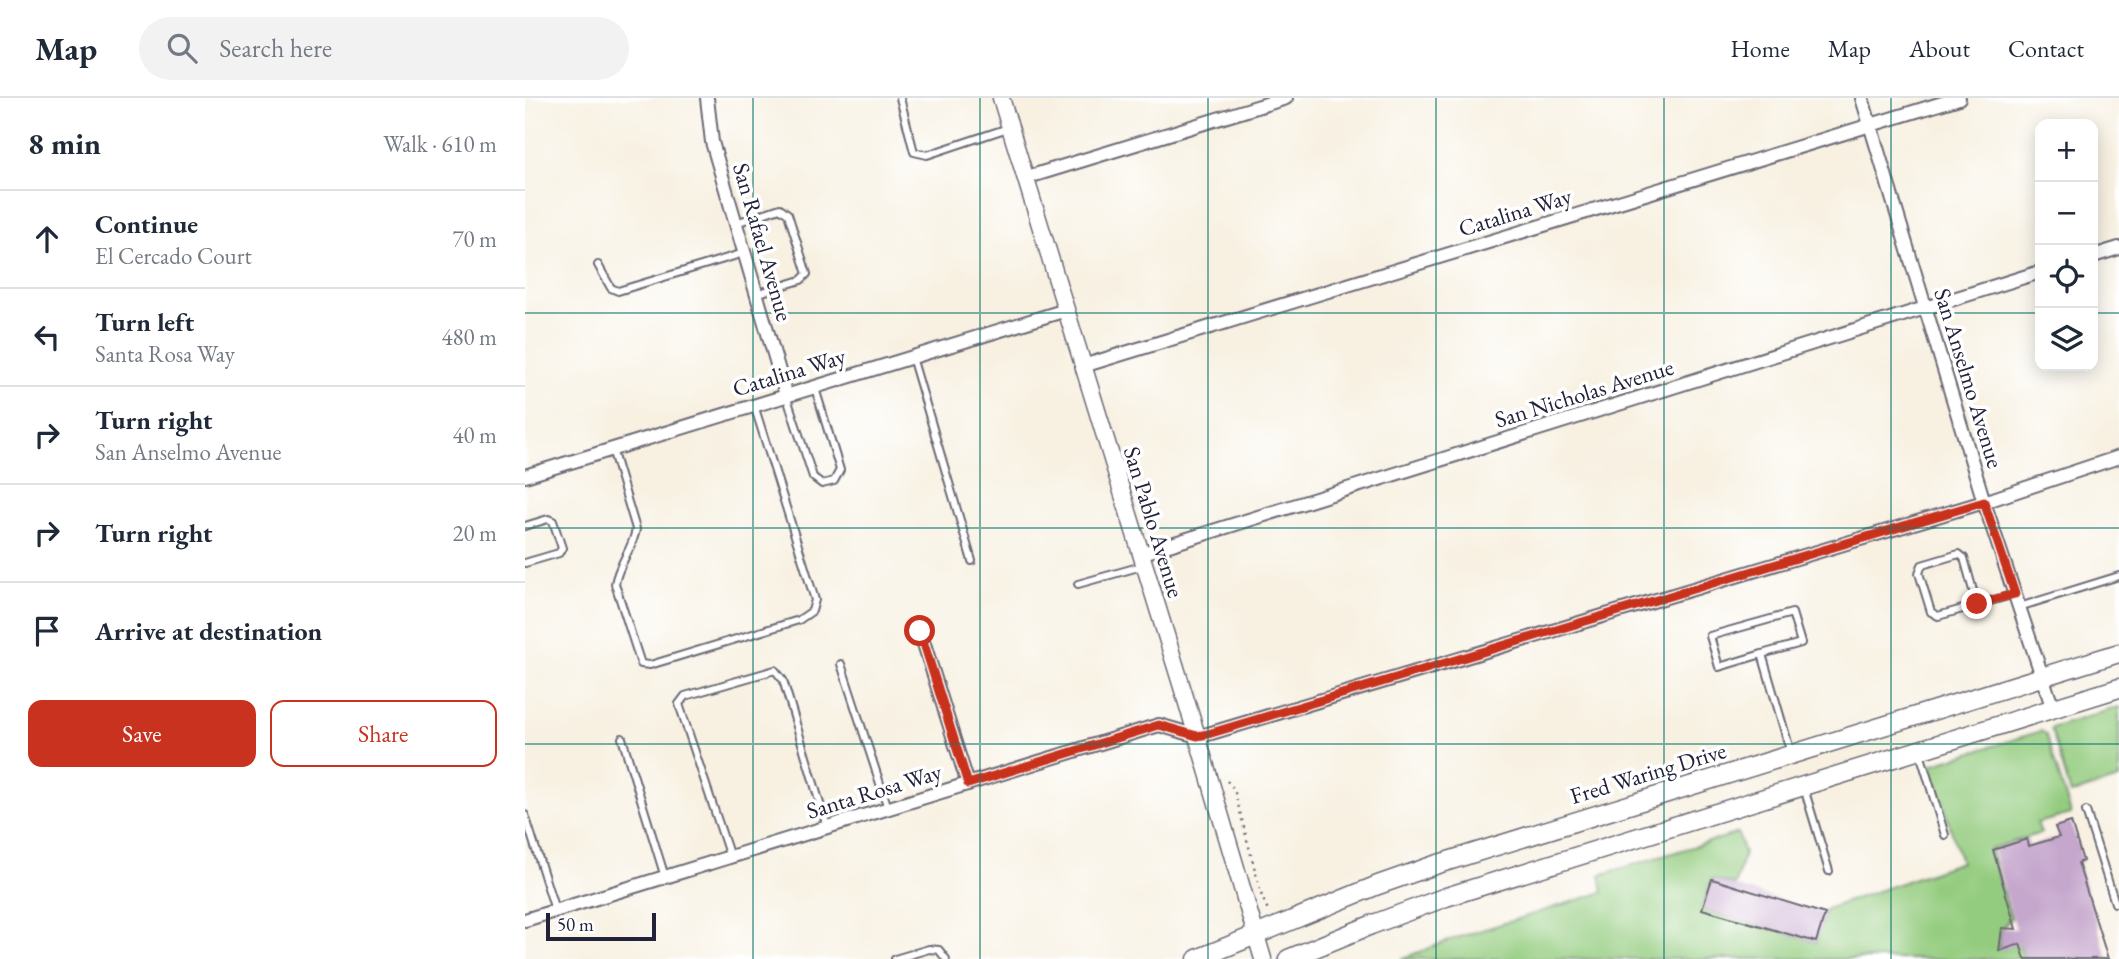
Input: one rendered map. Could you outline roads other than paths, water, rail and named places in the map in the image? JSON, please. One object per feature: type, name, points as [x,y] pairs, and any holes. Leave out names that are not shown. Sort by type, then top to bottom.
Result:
[{"type":"main road","name":"Fred Waring Drive","points":[[1197,959],[1436,864],[2119,653]]},
{"type":"main road","points":[[1288,959],[1446,897],[2119,688]]},
{"type":"street","name":"San Rafael Avenue","points":[[706,98],[712,142],[786,395]]},
{"type":"street","name":"San Pablo Avenue","points":[[1001,98],[1263,959]]},
{"type":"street","points":[[1025,178],[1286,98]]},
{"type":"street","name":"San Anselmo Avenue","points":[[1862,98],[1984,502],[2053,709]]},
{"type":"street","name":"Catalina Way","points":[[1083,366],[1959,98]]},
{"type":"street","points":[[2098,254],[2119,248]]},
{"type":"street","name":"San Nicholas Avenue","points":[[1142,560],[2035,274]]},
{"type":"street","name":"Catalina Way","points":[[525,476],[1066,310]]},
{"type":"street","points":[[1197,736],[1984,502],[2119,457]]},
{"type":"street","points":[[920,631],[968,784]]},
{"type":"street","name":"Santa Rosa Way","points":[[525,919],[1159,725],[1197,736]]},
{"type":"lane","points":[[900,98],[914,152],[927,155],[1010,128]]},
{"type":"lane","points":[[736,223],[781,208],[787,214],[807,274],[801,279],[756,293]]},
{"type":"lane","points":[[598,265],[611,288],[618,291],[744,253]]},
{"type":"lane","points":[[912,357],[972,561]]},
{"type":"lane","points":[[786,395],[813,477],[822,484],[834,481],[840,470],[815,386]]},
{"type":"lane","points":[[612,449],[636,529],[614,584],[641,664],[650,665],[799,620],[812,611],[814,600],[754,405]]},
{"type":"lane","points":[[525,526],[548,519],[553,521],[562,548],[559,553],[525,563]]},
{"type":"lane","points":[[1977,604],[1964,558],[1959,554],[1922,565],[1919,573],[1934,615],[1938,616],[2015,594]]},
{"type":"lane","points":[[1078,584],[1142,560]]},
{"type":"lane","points":[[2019,607],[2119,576]]},
{"type":"lane","points":[[1792,613],[1801,643],[1762,654],[1719,667],[1710,636],[1792,613]]},
{"type":"lane","points":[[1762,654],[1791,755]]},
{"type":"lane","points":[[841,664],[888,808]]},
{"type":"lane","points":[[730,857],[679,704],[685,696],[775,670],[783,680],[827,827]]},
{"type":"lane","points":[[622,738],[665,877]]},
{"type":"lane","points":[[1919,751],[1945,835]]},
{"type":"lane","points":[[1803,786],[1829,871]]},
{"type":"lane","points":[[2086,811],[2115,902]]},
{"type":"lane","points":[[525,815],[555,910]]},
{"type":"lane","points":[[895,959],[929,949],[939,950],[946,959]]}]
